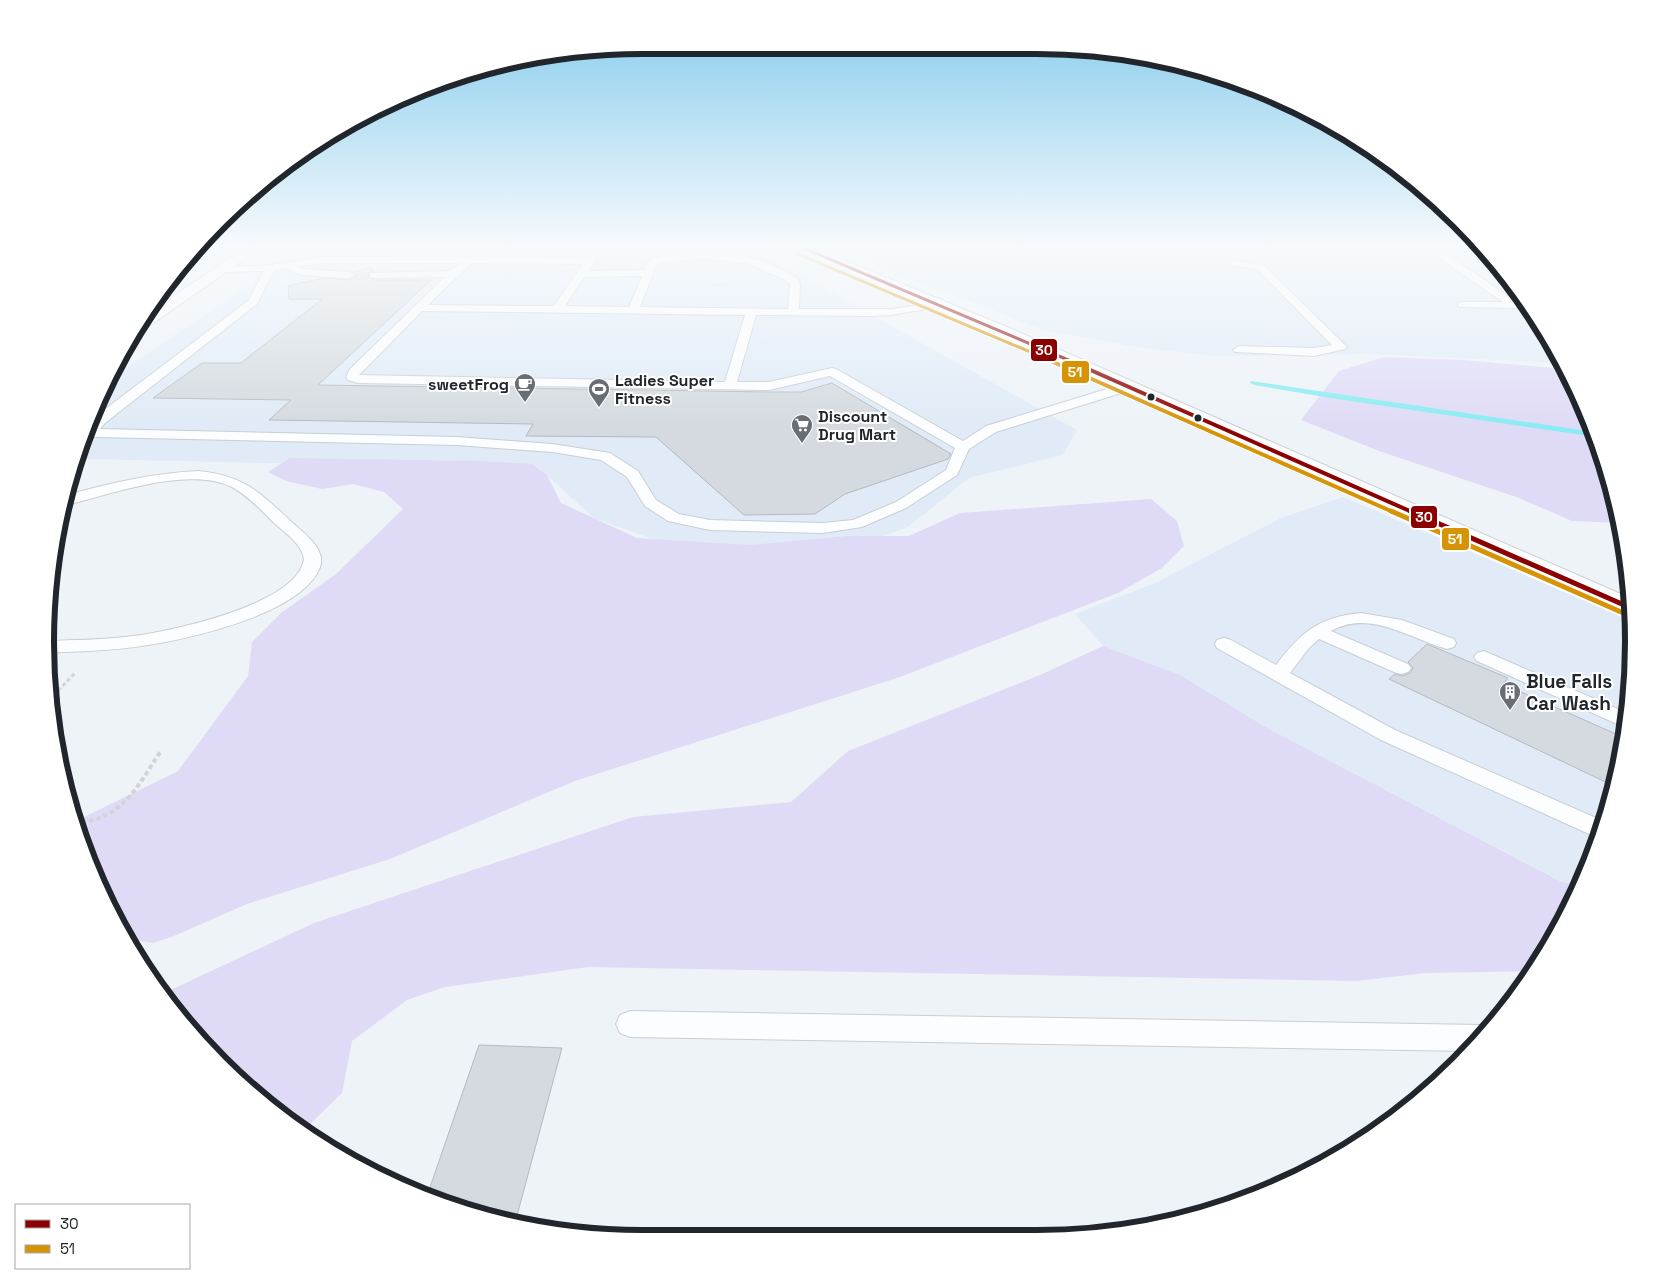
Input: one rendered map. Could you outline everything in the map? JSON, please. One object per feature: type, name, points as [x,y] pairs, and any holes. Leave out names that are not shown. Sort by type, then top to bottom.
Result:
[{"type":"main road","points":[[152,317],[167,307]]},
{"type":"main road","points":[[946,307],[1624,605]]},
{"type":"lane","points":[[97,423],[246,307]]},
{"type":"lane","points":[[793,312],[794,307]]},
{"type":"lane","points":[[921,307],[891,312],[419,308],[354,372],[352,377],[362,380],[730,386],[778,385],[832,372],[963,447]]},
{"type":"lane","points":[[1239,350],[1314,352],[1341,347],[1300,307]]},
{"type":"lane","points":[[730,386],[751,312]]},
{"type":"lane","points":[[94,430],[96,433],[458,441],[552,448],[605,456],[633,474],[650,503],[674,518],[710,525],[823,528],[856,524],[901,505],[952,472],[963,447],[992,430],[1127,386]]},
{"type":"lane","points":[[54,646],[134,642],[173,634],[232,618],[279,599],[303,581],[313,563],[310,548],[292,531],[237,484],[219,476],[187,476],[139,482],[72,499]]},
{"type":"lane","points":[[1278,674],[1310,637],[1332,623],[1362,617],[1389,620],[1448,643]]},
{"type":"lane","points":[[1318,632],[1401,668]]},
{"type":"lane","points":[[1224,644],[1388,736],[1595,827]]},
{"type":"lane","points":[[1484,657],[1620,718]]},
{"type":"lane","points":[[630,1024],[1472,1038]]},
{"type":"path","points":[[82,822],[96,822],[110,815],[127,800],[162,752]]},
{"type":"shaded area","points":[[216,307],[857,307],[1077,430],[1063,455],[969,478],[908,527],[844,550],[758,554],[650,538],[594,518],[540,469],[83,458],[99,417],[119,373]]},
{"type":"shaded area","points":[[983,307],[1520,307],[1554,363],[1369,354],[1212,356],[1143,348],[1043,330]]},
{"type":"shaded area","points":[[1384,357],[1464,360],[1557,368],[1565,382],[1594,453],[1613,523],[1572,521],[1519,498],[1379,451],[1301,420],[1339,371]]},
{"type":"shaded area","points":[[290,458],[481,461],[532,464],[547,475],[561,503],[637,538],[750,545],[847,536],[909,536],[960,513],[1151,499],[1177,521],[1184,546],[1162,568],[1118,593],[900,677],[575,781],[390,859],[247,904],[174,936],[153,943],[135,940],[114,902],[81,818],[178,771],[248,676],[252,642],[281,613],[336,574],[403,509],[384,492],[353,484],[322,489],[286,481],[268,472]]},
{"type":"shaded area","points":[[1343,497],[1624,618],[1624,680],[1614,757],[1594,831],[1573,884],[1563,882],[1269,729],[1180,675],[1103,646],[1075,614],[1155,583],[1281,518]]},
{"type":"shaded area","points":[[1103,646],[1180,675],[1269,729],[1562,882],[1573,884],[1565,902],[1524,971],[1426,973],[1356,981],[588,967],[445,987],[407,1000],[352,1041],[342,1093],[308,1126],[284,1109],[226,1058],[200,1030],[169,991],[314,923],[633,817],[791,802],[848,751],[1040,675]]},
{"type":"building","points":[[312,307],[402,307],[318,385],[801,392],[832,383],[951,454],[948,459],[845,494],[815,514],[744,515],[656,437],[526,436],[533,424],[269,420],[291,400],[153,398],[202,363],[241,363]]},
{"type":"building","name":"Blue Falls Car Wash","points":[[1427,644],[1508,678],[1503,684],[1618,735],[1608,783],[1389,679],[1395,674],[1402,676],[1410,673],[1413,668],[1408,662]]},
{"type":"building","points":[[479,1045],[562,1048],[517,1217],[453,1199],[429,1190]]},
{"type":"waterway","points":[[1254,383],[1587,434]]},
{"type":"transit line","name":"51","points":[[924,307],[1624,613]]},
{"type":"transit line","name":"30","points":[[944,307],[1624,605]]},
{"type":"place","name":"sweetFrog","points":[[525,403]]},
{"type":"place","name":"Ladies Super Fitness","points":[[599,408]]},
{"type":"place","name":"Discount Drug Mart","points":[[802,444]]},
{"type":"place","name":"Blue Falls Car Wash","points":[[1510,711]]}]
